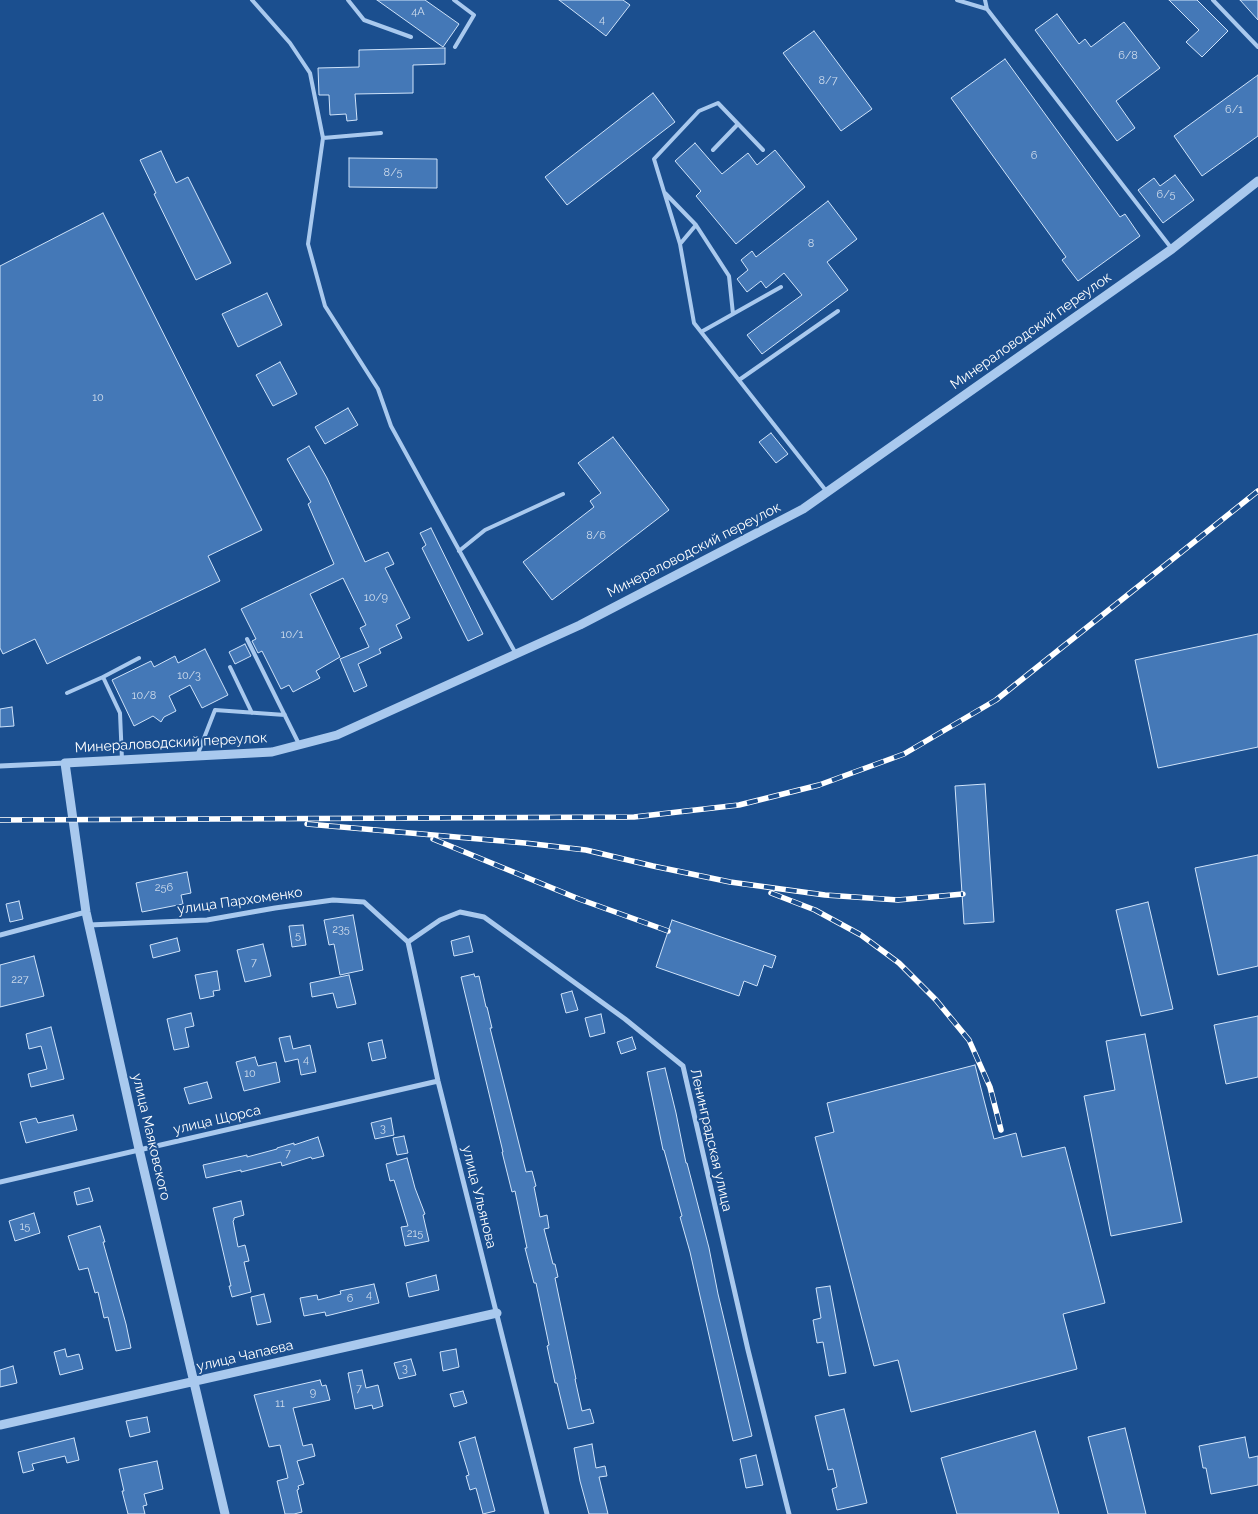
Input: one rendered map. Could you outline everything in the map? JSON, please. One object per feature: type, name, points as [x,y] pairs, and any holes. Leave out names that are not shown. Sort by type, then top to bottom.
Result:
[{"type":"street","name":"Минераловодский переулок","points":[[65,763],[272,752],[337,735],[580,625],[794,514],[1172,249],[1258,181]]},
{"type":"street","points":[[0,766],[65,763]]},
{"type":"street","name":"улица Маяковского","points":[[65,763],[86,912],[139,1149],[225,1514]]},
{"type":"street","name":"улица Пархоменко","points":[[89,925],[207,920],[334,900],[364,902],[408,942]]},
{"type":"street","points":[[0,935],[86,912]]},
{"type":"street","name":"Ленинградская улица","points":[[408,942],[440,920],[460,912],[484,917],[624,1019],[683,1066],[748,1350],[789,1514]]},
{"type":"street","name":"улица Ульянова","points":[[408,942],[438,1081],[546,1514]]},
{"type":"street","name":"улица Щорса","points":[[0,1182],[438,1081]]},
{"type":"street","name":"улица Чапаева","points":[[0,1425],[497,1313]]},
{"type":"lane","points":[[252,0],[290,43],[310,73],[323,138],[308,244],[325,306],[378,390],[391,426],[516,654]]},
{"type":"lane","points":[[348,0],[364,20],[411,37]]},
{"type":"lane","points":[[454,0],[474,15],[455,47]]},
{"type":"lane","points":[[957,0],[987,9]]},
{"type":"lane","points":[[984,0],[987,9],[1172,249]]},
{"type":"lane","points":[[1212,0],[1258,47]]},
{"type":"lane","points":[[763,150],[718,104],[699,111],[654,159],[680,244],[694,323],[827,492]]},
{"type":"lane","points":[[713,150],[738,124]]},
{"type":"lane","points":[[323,138],[380,133]]},
{"type":"lane","points":[[663,191],[696,225],[729,276],[732,314]]},
{"type":"lane","points":[[680,244],[696,225]]},
{"type":"lane","points":[[701,332],[780,287]]},
{"type":"lane","points":[[739,380],[838,311]]},
{"type":"lane","points":[[460,551],[486,530],[563,494]]},
{"type":"lane","points":[[246,639],[299,744]]},
{"type":"lane","points":[[67,693],[139,658]]},
{"type":"lane","points":[[230,668],[252,712]]},
{"type":"lane","points":[[103,677],[120,713],[122,760]]},
{"type":"lane","points":[[197,756],[214,710],[284,715]]},
{"type":"building","points":[[377,0],[425,0],[459,24],[443,47]]},
{"type":"building","points":[[559,0],[623,0],[630,5],[606,36]]},
{"type":"building","points":[[1169,0],[1197,0],[1228,31],[1202,57],[1186,42],[1199,30]]},
{"type":"building","points":[[1240,0],[1258,0],[1258,20]]},
{"type":"building","points":[[1057,14],[1079,44],[1085,39],[1091,47],[1124,22],[1160,68],[1116,101],[1135,128],[1117,141],[1035,30]]},
{"type":"building","points":[[814,31],[872,109],[841,131],[783,53]]},
{"type":"building","points":[[445,48],[445,64],[413,65],[413,93],[355,94],[357,120],[347,121],[346,114],[330,115],[329,95],[319,95],[318,68],[359,67],[359,50]]},
{"type":"building","points":[[1005,59],[1120,217],[1125,214],[1140,236],[1078,281],[1062,260],[1066,257],[951,98]]},
{"type":"building","points":[[1258,75],[1258,136],[1202,176],[1174,136]]},
{"type":"building","points":[[653,93],[675,122],[567,205],[545,177]]},
{"type":"building","points":[[695,143],[722,174],[748,153],[757,165],[775,150],[805,187],[736,244],[696,196],[701,191],[675,161]]},
{"type":"building","points":[[161,151],[176,183],[188,177],[231,263],[196,280],[154,194],[156,193],[140,160]]},
{"type":"building","points":[[349,158],[437,159],[437,188],[349,187]]},
{"type":"building","points":[[1175,175],[1194,200],[1163,223],[1138,190],[1154,178],[1160,186]]},
{"type":"building","points":[[828,201],[857,239],[827,262],[848,290],[762,354],[747,335],[802,295],[784,273],[766,288],[761,281],[747,292],[737,279],[748,270],[741,260],[752,251],[756,257]]},
{"type":"building","points":[[103,213],[262,530],[208,556],[220,581],[47,664],[35,639],[3,654],[0,648],[0,266]]},
{"type":"building","points":[[267,293],[282,325],[238,347],[222,314]]},
{"type":"building","points":[[280,362],[297,394],[273,406],[256,375]]},
{"type":"building","points":[[348,408],[358,425],[325,444],[315,427]]},
{"type":"building","points":[[771,433],[788,454],[776,463],[759,442]]},
{"type":"building","points":[[613,437],[669,510],[552,600],[523,562],[594,507],[590,501],[601,493],[578,463]]},
{"type":"building","points":[[309,446],[327,478],[365,562],[388,552],[394,564],[385,568],[410,618],[396,625],[402,638],[379,649],[381,653],[358,664],[367,686],[354,692],[340,659],[369,647],[360,628],[366,625],[343,578],[310,594],[340,657],[316,671],[320,678],[293,692],[289,685],[281,689],[262,651],[258,653],[252,641],[256,639],[241,609],[334,564],[308,504],[311,502],[287,459]]},
{"type":"building","points":[[431,528],[483,634],[468,641],[422,548],[426,545],[420,533]]},
{"type":"building","points":[[1258,634],[1258,747],[1158,768],[1135,660]]},
{"type":"building","points":[[245,644],[251,656],[235,664],[229,652]]},
{"type":"building","points":[[205,649],[228,695],[202,708],[190,685],[169,696],[176,711],[164,717],[161,722],[153,716],[134,726],[112,680],[151,661],[154,667],[175,656],[178,663]]},
{"type":"building","points":[[12,707],[14,726],[0,727],[0,709]]},
{"type":"building","points":[[985,784],[994,922],[964,924],[955,786]]},
{"type":"building","points":[[1258,855],[1258,966],[1218,975],[1195,868]]},
{"type":"building","points":[[187,872],[191,893],[181,895],[183,904],[142,912],[136,883]]},
{"type":"building","points":[[19,901],[23,919],[10,922],[6,904]]},
{"type":"building","points":[[1148,902],[1173,1009],[1141,1016],[1116,910]]},
{"type":"building","points":[[353,915],[363,970],[340,975],[334,944],[329,945],[324,920]]},
{"type":"building","points":[[672,920],[776,956],[772,968],[764,965],[757,986],[744,981],[739,996],[656,967]]},
{"type":"building","points":[[303,925],[306,945],[292,947],[289,926]]},
{"type":"building","points":[[469,936],[473,952],[454,956],[451,941]]},
{"type":"building","points":[[177,938],[180,951],[153,958],[150,945]]},
{"type":"building","points":[[263,944],[271,976],[245,982],[237,950]]},
{"type":"building","points":[[34,956],[44,996],[0,1007],[0,965]]},
{"type":"building","points":[[217,971],[220,990],[213,991],[214,996],[200,999],[195,975]]},
{"type":"building","points":[[474,974],[475,977],[479,976],[526,1172],[532,1171],[540,1217],[547,1215],[549,1228],[544,1229],[558,1277],[555,1278],[582,1411],[590,1409],[594,1423],[568,1429],[557,1383],[555,1383],[547,1346],[549,1345],[536,1283],[534,1283],[525,1248],[527,1248],[515,1191],[512,1192],[461,977]]},
{"type":"building","points":[[349,975],[356,1004],[337,1008],[333,993],[312,997],[310,983]]},
{"type":"building","points":[[572,991],[578,1010],[566,1013],[561,994]]},
{"type":"building","points":[[191,1013],[194,1026],[185,1028],[189,1047],[174,1050],[167,1019]]},
{"type":"building","points":[[601,1014],[605,1033],[590,1037],[585,1018]]},
{"type":"building","points":[[1258,1016],[1258,1077],[1226,1084],[1214,1025]]},
{"type":"building","points":[[51,1027],[64,1079],[31,1087],[28,1074],[47,1069],[41,1046],[29,1049],[26,1034]]},
{"type":"building","points":[[1145,1034],[1182,1222],[1111,1236],[1084,1096],[1115,1090],[1106,1041]]},
{"type":"building","points":[[290,1036],[293,1049],[310,1045],[316,1072],[301,1075],[298,1059],[285,1062],[279,1038]]},
{"type":"building","points":[[632,1037],[636,1049],[621,1054],[617,1042]]},
{"type":"building","points":[[382,1040],[386,1058],[372,1061],[368,1043]]},
{"type":"building","points":[[255,1057],[258,1066],[276,1062],[280,1082],[244,1091],[236,1062]]},
{"type":"building","points":[[975,1065],[994,1139],[1016,1133],[1022,1157],[1065,1147],[1105,1303],[1063,1314],[1077,1369],[911,1412],[898,1360],[874,1366],[815,1137],[834,1132],[827,1103]]},
{"type":"building","points":[[665,1068],[752,1436],[733,1441],[690,1252],[680,1217],[682,1216],[663,1150],[647,1072]]},
{"type":"building","points":[[207,1082],[212,1098],[189,1104],[184,1088]]},
{"type":"building","points":[[73,1115],[77,1130],[26,1143],[20,1122],[36,1118],[38,1123]]},
{"type":"building","points":[[391,1118],[394,1135],[375,1139],[371,1123]]},
{"type":"building","points":[[404,1136],[408,1153],[397,1155],[393,1138]]},
{"type":"building","points":[[318,1137],[324,1156],[312,1159],[311,1157],[282,1166],[281,1162],[206,1178],[203,1165],[247,1155],[247,1157]]},
{"type":"building","points":[[407,1158],[415,1188],[425,1214],[423,1215],[429,1241],[405,1246],[401,1227],[408,1226],[394,1180],[390,1181],[386,1164]]},
{"type":"building","points":[[89,1188],[93,1201],[77,1205],[74,1192]]},
{"type":"building","points":[[241,1201],[244,1215],[234,1218],[233,1221],[238,1247],[245,1245],[249,1261],[244,1262],[251,1292],[232,1297],[213,1208]]},
{"type":"building","points":[[34,1213],[40,1233],[15,1241],[9,1221]]},
{"type":"building","points":[[100,1226],[131,1348],[116,1351],[108,1317],[104,1318],[98,1292],[95,1293],[88,1268],[79,1270],[68,1236]]},
{"type":"building","points":[[436,1275],[439,1290],[409,1297],[406,1283]]},
{"type":"building","points":[[374,1284],[379,1303],[326,1316],[325,1312],[304,1316],[300,1298],[317,1295],[318,1300],[341,1294],[340,1291]]},
{"type":"building","points":[[830,1286],[846,1373],[829,1376],[823,1342],[817,1343],[813,1320],[821,1318],[816,1288]]},
{"type":"building","points":[[264,1294],[271,1322],[257,1325],[251,1297]]},
{"type":"building","points":[[65,1349],[67,1357],[79,1354],[83,1369],[60,1375],[54,1352]]},
{"type":"building","points":[[456,1349],[459,1367],[443,1371],[440,1352]]},
{"type":"building","points":[[411,1359],[416,1375],[399,1379],[394,1363]]},
{"type":"building","points":[[13,1366],[17,1383],[0,1387],[0,1370]]},
{"type":"building","points":[[362,1370],[366,1388],[378,1385],[383,1406],[373,1409],[372,1405],[355,1409],[348,1373]]},
{"type":"building","points":[[320,1380],[322,1386],[326,1385],[330,1400],[293,1408],[303,1446],[312,1444],[315,1456],[297,1461],[304,1484],[298,1486],[299,1489],[297,1490],[302,1512],[285,1514],[277,1481],[288,1478],[280,1445],[269,1447],[254,1395]]},
{"type":"building","points":[[463,1391],[467,1403],[454,1407],[450,1394]]},
{"type":"building","points":[[844,1409],[867,1503],[837,1510],[832,1489],[837,1487],[833,1469],[828,1470],[815,1416]]},
{"type":"building","points":[[147,1417],[150,1432],[130,1437],[126,1421]]},
{"type":"building","points":[[1125,1428],[1146,1514],[1108,1514],[1088,1437]]},
{"type":"building","points":[[1035,1431],[1059,1514],[957,1514],[941,1458]]},
{"type":"building","points":[[475,1437],[495,1511],[483,1514],[476,1488],[470,1490],[466,1476],[469,1475],[459,1442]]},
{"type":"building","points":[[1245,1437],[1249,1458],[1258,1456],[1258,1485],[1211,1494],[1199,1446]]},
{"type":"building","points":[[74,1438],[79,1460],[67,1463],[65,1456],[32,1464],[34,1470],[23,1473],[18,1452]]},
{"type":"building","points":[[592,1444],[596,1468],[605,1466],[607,1476],[599,1477],[608,1514],[589,1514],[580,1481],[574,1448]]},
{"type":"building","points":[[756,1455],[763,1485],[746,1488],[740,1459]]},
{"type":"building","points":[[157,1461],[163,1489],[144,1494],[147,1505],[143,1506],[145,1514],[128,1514],[119,1469]]},
{"type":"railway","points":[[0,820],[634,817],[739,805],[819,785],[904,754],[996,700],[1258,491]]},
{"type":"railway","points":[[307,824],[586,850],[730,882],[825,895],[898,900],[963,894]]},
{"type":"railway","points":[[433,839],[579,899],[668,931]]},
{"type":"railway","points":[[771,893],[815,910],[861,935],[899,963],[936,1000],[969,1040],[990,1087],[1001,1130]]}]
